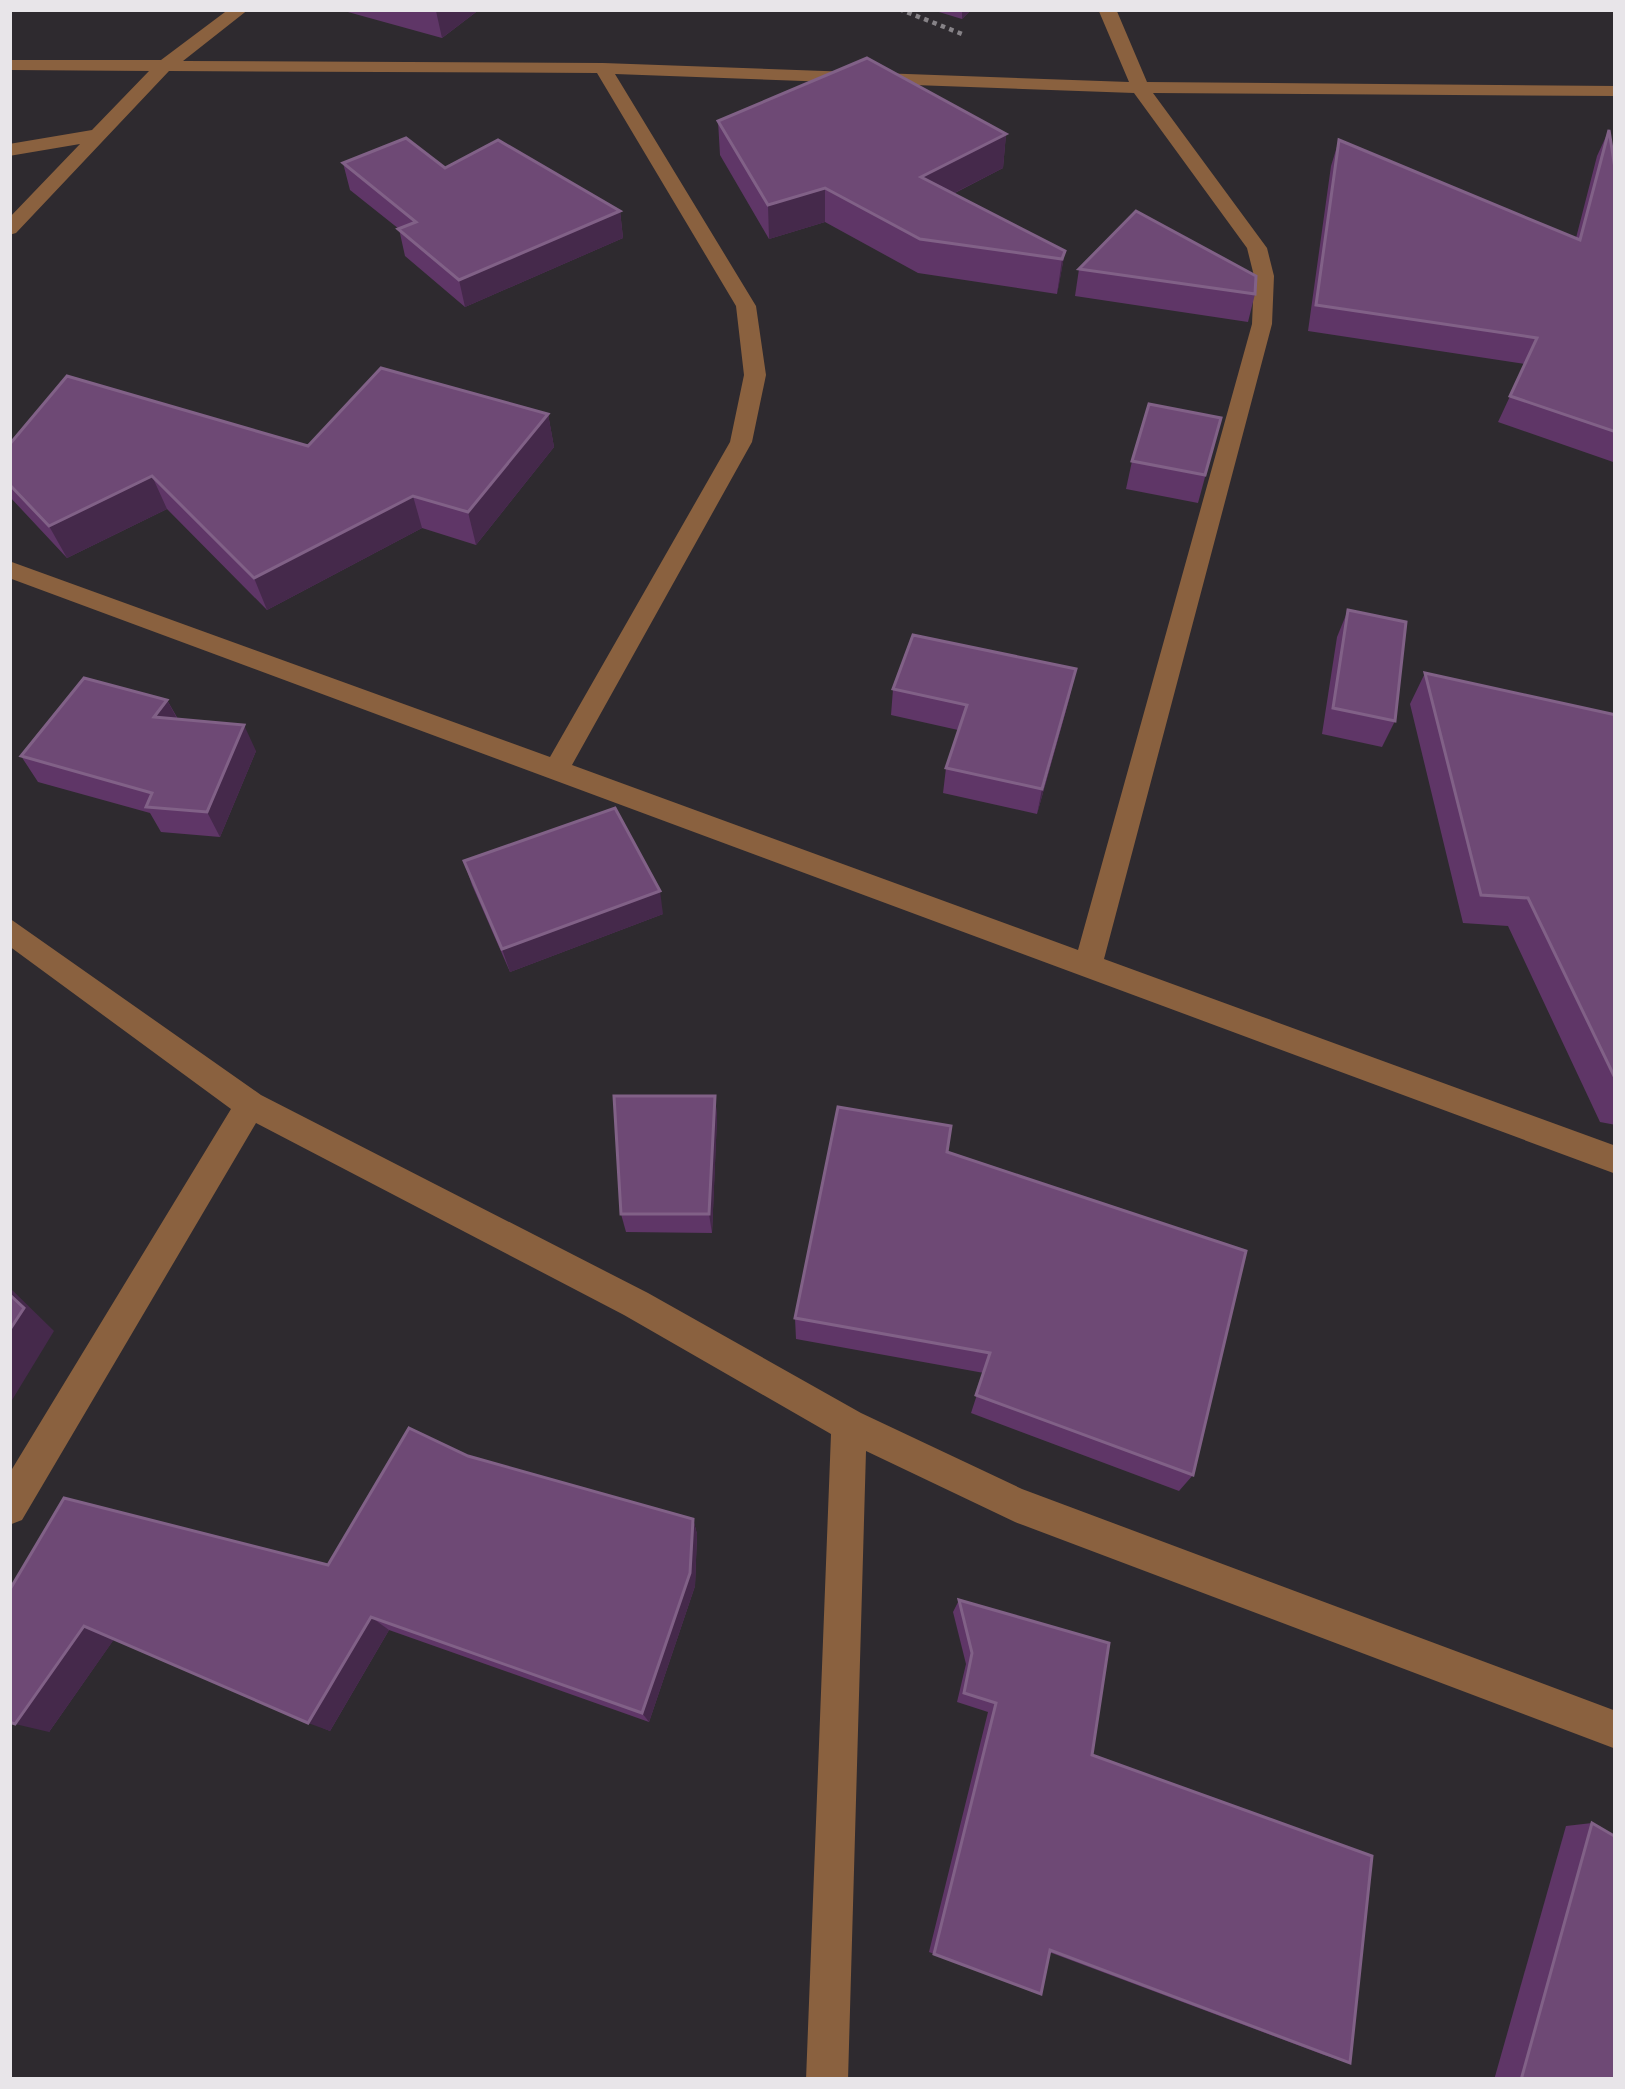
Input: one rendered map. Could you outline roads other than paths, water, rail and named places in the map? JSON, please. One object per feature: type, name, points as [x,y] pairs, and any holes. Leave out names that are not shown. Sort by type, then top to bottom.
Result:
[{"type":"street","points":[[9,229],[161,69],[240,9]]},
{"type":"street","points":[[1088,966],[1262,324],[1264,276],[1257,248],[1140,88],[1107,9]]},
{"type":"street","points":[[9,65],[603,68],[1140,88],[1616,92]]},
{"type":"street","points":[[556,770],[741,442],[755,375],[746,307],[603,68]]},
{"type":"street","points":[[9,150],[98,135]]},
{"type":"street","points":[[9,569],[1616,1160]]},
{"type":"street","points":[[9,930],[250,1105],[636,1304],[849,1425],[1015,1504],[1616,1730]]},
{"type":"street","points":[[9,1507],[250,1105]]},
{"type":"street","points":[[827,2080],[849,1425]]}]
